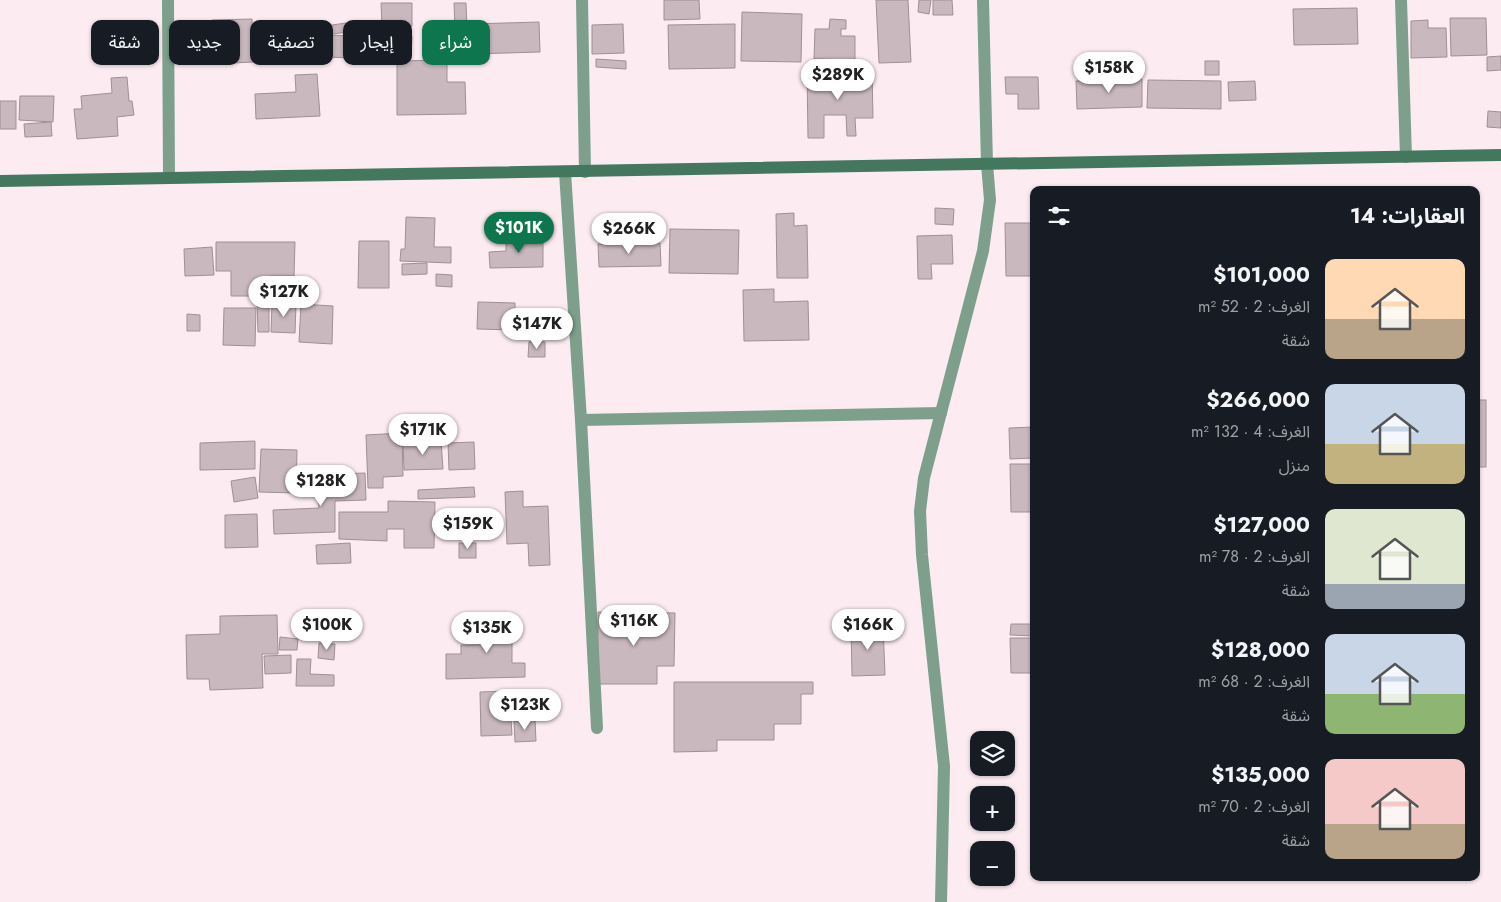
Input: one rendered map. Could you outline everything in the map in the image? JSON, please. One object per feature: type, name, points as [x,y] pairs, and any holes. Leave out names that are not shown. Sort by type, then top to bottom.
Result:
[{"type":"street","points":[[168,0],[169,178]]},
{"type":"street","points":[[582,0],[585,172]]},
{"type":"street","points":[[942,902],[944,766],[922,555],[920,511],[924,478],[983,251],[990,200],[987,164],[983,0]]},
{"type":"street","points":[[1401,0],[1406,157]]},
{"type":"street","points":[[0,181],[1501,155]]},
{"type":"street","points":[[565,172],[581,420],[597,728]]},
{"type":"street","points":[[581,420],[941,413]]},
{"type":"building","points":[[664,0],[699,0],[700,19],[664,20]]},
{"type":"building","points":[[876,0],[908,0],[911,62],[879,63]]},
{"type":"building","points":[[919,0],[931,0],[929,14],[918,12]]},
{"type":"building","points":[[933,0],[952,0],[953,15],[933,15]]},
{"type":"building","points":[[381,3],[412,3],[412,20],[382,20]]},
{"type":"building","points":[[454,3],[466,3],[467,20],[455,20]]},
{"type":"building","points":[[1357,8],[1358,44],[1294,45],[1293,9]]},
{"type":"building","points":[[742,12],[802,14],[801,62],[741,61]]},
{"type":"building","points":[[1450,18],[1486,18],[1487,55],[1451,56]]},
{"type":"building","points":[[252,19],[250,20],[250,62],[240,63],[240,20],[212,20]]},
{"type":"building","points":[[830,19],[846,20],[846,29],[841,29],[841,36],[855,36],[855,60],[814,59],[815,29],[829,29]]},
{"type":"building","points":[[1428,20],[1428,28],[1446,28],[1447,57],[1411,58],[1411,21]]},
{"type":"building","points":[[539,22],[540,52],[490,53],[490,23]]},
{"type":"building","points":[[343,23],[343,33],[333,34],[333,25]]},
{"type":"building","points":[[623,24],[624,53],[592,54],[592,25]]},
{"type":"building","points":[[735,24],[735,68],[669,69],[668,25]]},
{"type":"building","points":[[333,35],[343,36],[343,58],[333,57]]},
{"type":"building","points":[[1501,56],[1501,70],[1487,71],[1487,57]]},
{"type":"building","points":[[596,59],[626,61],[626,69],[596,67]]},
{"type":"building","points":[[422,60],[422,65],[447,65],[447,82],[465,82],[466,114],[397,115],[397,65],[412,65],[412,61]]},
{"type":"building","points":[[1205,61],[1219,61],[1219,75],[1205,75]]},
{"type":"building","points":[[1094,64],[1118,64],[1118,75],[1095,76]]},
{"type":"building","points":[[807,71],[824,71],[824,83],[849,83],[849,72],[872,72],[873,118],[855,118],[856,136],[847,136],[846,115],[824,115],[824,138],[808,138]]},
{"type":"building","points":[[317,74],[320,116],[256,119],[255,94],[296,92],[295,75]]},
{"type":"building","points":[[127,77],[129,101],[132,101],[134,115],[117,117],[118,136],[77,139],[74,109],[82,109],[81,96],[112,93],[111,78]]},
{"type":"building","points":[[1005,77],[1038,77],[1039,109],[1018,109],[1018,94],[1006,94]]},
{"type":"building","points":[[1142,79],[1142,107],[1077,109],[1076,81]]},
{"type":"building","points":[[1148,80],[1221,81],[1221,109],[1147,108]]},
{"type":"building","points":[[1255,81],[1256,100],[1229,101],[1228,82]]},
{"type":"building","points":[[20,96],[54,96],[53,122],[19,120]]},
{"type":"building","points":[[0,101],[16,101],[16,129],[0,129]]},
{"type":"building","points":[[1488,111],[1501,112],[1501,128],[1487,127]]},
{"type":"building","points":[[51,122],[52,136],[25,137],[24,124]]},
{"type":"building","points":[[935,208],[954,209],[953,225],[935,224]]},
{"type":"building","points":[[794,213],[794,226],[807,225],[808,278],[777,278],[776,214]]},
{"type":"building","points":[[406,217],[435,218],[434,247],[451,247],[451,263],[400,261],[401,249],[405,249]]},
{"type":"building","points":[[1005,223],[1030,223],[1030,276],[1006,276]]},
{"type":"building","points":[[670,229],[739,230],[738,274],[669,273]]},
{"type":"building","points":[[952,235],[953,264],[931,264],[932,279],[918,279],[917,236]]},
{"type":"building","points":[[543,238],[543,267],[490,268],[489,252],[506,251],[506,239]]},
{"type":"building","points":[[359,241],[389,241],[389,288],[358,288]]},
{"type":"building","points":[[216,242],[295,242],[294,276],[270,276],[270,296],[231,296],[231,271],[216,271]]},
{"type":"building","points":[[660,243],[661,266],[599,267],[598,244]]},
{"type":"building","points":[[212,247],[214,275],[185,276],[184,249]]},
{"type":"building","points":[[427,263],[427,274],[402,275],[402,264]]},
{"type":"building","points":[[436,274],[452,275],[452,287],[436,286]]},
{"type":"building","points":[[774,289],[774,302],[808,301],[809,340],[744,341],[743,290]]},
{"type":"building","points":[[257,300],[269,300],[269,332],[258,332]]},
{"type":"building","points":[[478,302],[515,303],[515,330],[477,329]]},
{"type":"building","points":[[272,304],[296,304],[295,333],[271,332]]},
{"type":"building","points":[[301,304],[333,306],[332,344],[299,342]]},
{"type":"building","points":[[224,308],[256,308],[255,346],[223,345]]},
{"type":"building","points":[[187,314],[200,315],[200,331],[187,331]]},
{"type":"building","points":[[529,342],[545,342],[545,357],[528,357]]},
{"type":"building","points":[[1480,400],[1486,400],[1486,467],[1480,467]]},
{"type":"building","points":[[1030,427],[1030,458],[1010,459],[1009,428]]},
{"type":"building","points":[[402,433],[403,476],[383,477],[383,488],[368,488],[366,435]]},
{"type":"building","points":[[255,441],[255,469],[200,470],[200,443]]},
{"type":"building","points":[[441,441],[443,469],[404,470],[403,442]]},
{"type":"building","points":[[474,442],[475,469],[449,470],[448,443]]},
{"type":"building","points":[[261,449],[297,450],[296,493],[259,492]]},
{"type":"building","points":[[1010,464],[1030,464],[1030,512],[1011,512]]},
{"type":"building","points":[[365,473],[366,500],[335,501],[335,532],[274,534],[273,510],[319,508],[318,489],[335,489],[334,474]]},
{"type":"building","points":[[255,477],[258,498],[234,502],[231,481]]},
{"type":"building","points":[[474,487],[475,497],[418,499],[418,490]]},
{"type":"building","points":[[523,491],[523,507],[548,506],[550,565],[529,566],[528,543],[507,544],[505,492]]},
{"type":"building","points":[[388,501],[435,502],[434,548],[404,548],[404,529],[387,529],[387,541],[339,539],[339,512],[388,512]]},
{"type":"building","points":[[257,514],[258,547],[225,548],[225,515]]},
{"type":"building","points":[[350,543],[351,563],[317,564],[316,545]]},
{"type":"building","points":[[459,543],[476,543],[476,558],[459,558]]},
{"type":"building","points":[[598,612],[675,613],[674,666],[657,666],[657,684],[598,684]]},
{"type":"building","points":[[277,615],[278,654],[262,654],[263,688],[210,690],[209,679],[187,679],[186,635],[220,634],[220,616]]},
{"type":"building","points":[[512,619],[512,663],[525,663],[525,677],[446,679],[446,654],[461,654],[461,645],[478,645],[478,620]]},
{"type":"building","points":[[1011,624],[1030,624],[1030,636],[1010,635]]},
{"type":"building","points":[[883,625],[885,675],[852,676],[851,626]]},
{"type":"building","points":[[280,637],[298,639],[297,650],[279,650]]},
{"type":"building","points":[[1010,638],[1030,638],[1030,673],[1011,673]]},
{"type":"building","points":[[319,643],[335,644],[334,660],[318,658]]},
{"type":"building","points":[[291,655],[291,673],[265,674],[264,656]]},
{"type":"building","points":[[297,659],[311,659],[310,674],[334,675],[334,686],[296,686]]},
{"type":"building","points":[[674,682],[813,682],[813,694],[801,694],[801,724],[774,724],[774,740],[717,740],[717,751],[674,752]]},
{"type":"building","points":[[535,690],[536,719],[511,719],[512,735],[481,736],[480,692]]},
{"type":"building","points":[[535,720],[536,741],[515,742],[514,721]]}]
